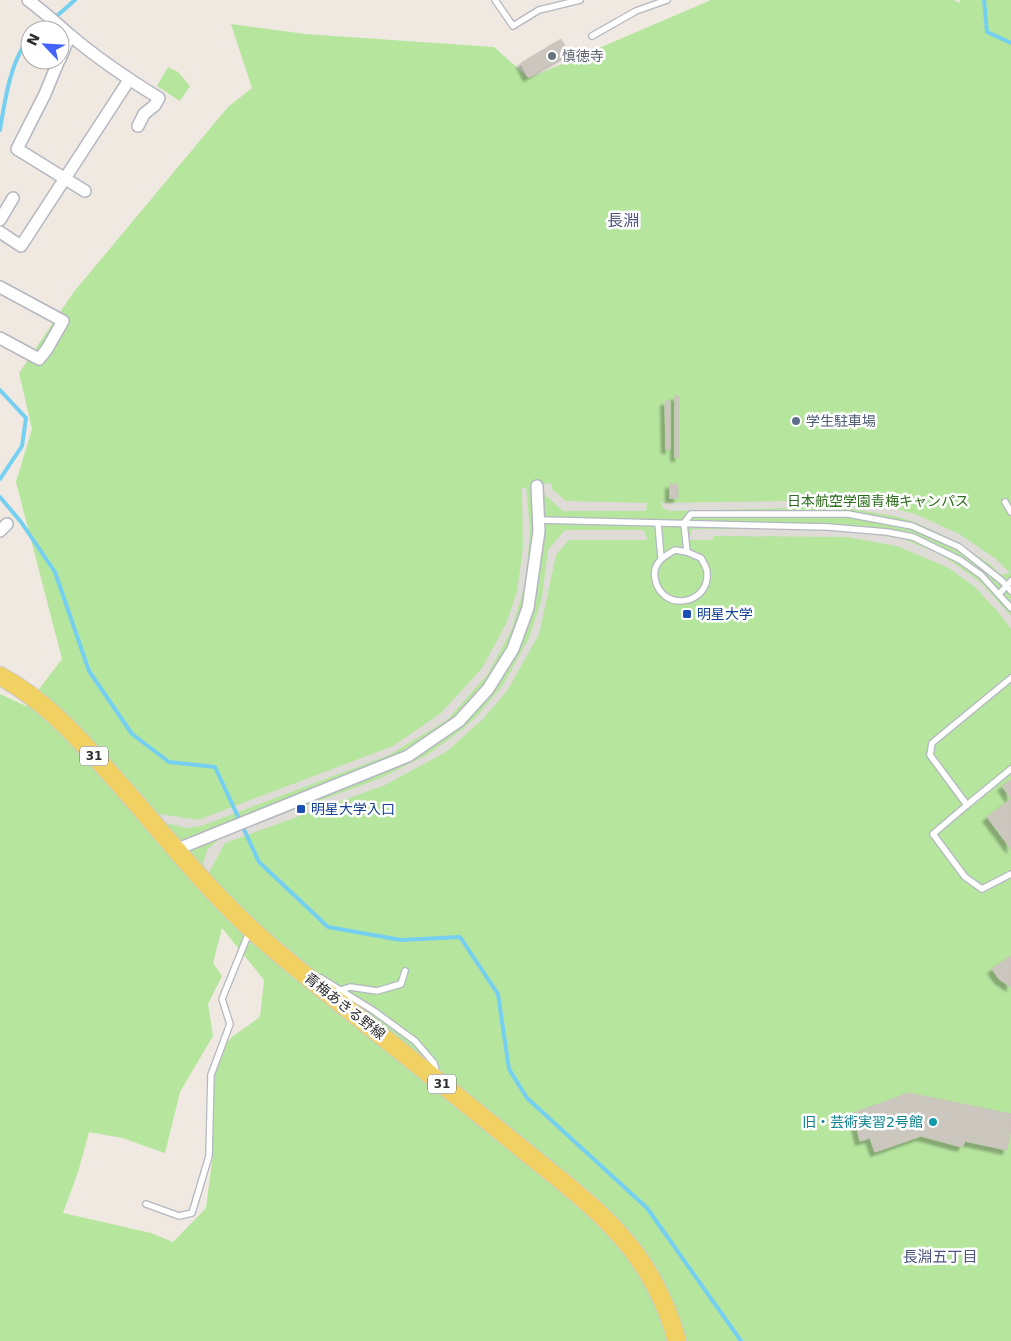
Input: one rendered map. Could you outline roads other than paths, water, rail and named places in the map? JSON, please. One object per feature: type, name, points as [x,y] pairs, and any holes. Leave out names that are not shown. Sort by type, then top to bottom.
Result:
[{"type":"main road","name":"青梅あきる野線","points":[[0,676],[50,710],[135,802],[175,850],[235,914],[277,953],[438,1080],[579,1196],[620,1235],[650,1275],[673,1325],[678,1341]]},
{"type":"street","points":[[28,0],[54,20]]},
{"type":"street","points":[[70,35],[129,80],[159,98],[155,106],[144,114],[138,126]]},
{"type":"street","points":[[55,70],[16,149],[85,191]]},
{"type":"street","points":[[0,232],[21,246],[129,80]]},
{"type":"street","points":[[0,220],[14,198]]},
{"type":"street","points":[[0,287],[63,321],[39,359],[0,338]]},
{"type":"street","points":[[175,850],[408,756],[459,721],[488,689],[513,649],[528,608],[535,565],[539,520],[537,486]]},
{"type":"lane","points":[[495,0],[513,26],[539,10],[580,0]]},
{"type":"lane","points":[[592,36],[636,11],[667,0]]},
{"type":"lane","points":[[1005,502],[1011,512]]},
{"type":"lane","points":[[688,552],[684,523],[692,514],[848,514],[912,526],[959,547],[1009,583],[1011,591]]},
{"type":"lane","points":[[539,520],[828,527],[887,532],[913,537],[960,560],[980,575],[1011,608]]},
{"type":"lane","points":[[658,523],[661,558]]},
{"type":"lane","points":[[675,550],[688,552],[701,558],[707,571],[706,586],[697,596],[684,602],[668,599],[658,591],[655,568],[661,558],[675,550]]},
{"type":"lane","points":[[999,594],[1009,583]]},
{"type":"lane","points":[[967,805],[930,755],[932,743],[1011,678]]},
{"type":"lane","points":[[1011,769],[933,834],[965,877],[982,889],[1011,874]]},
{"type":"lane","points":[[146,1204],[179,1216],[192,1213],[208,1156],[211,1075],[230,1024],[222,999],[250,928]]},
{"type":"lane","points":[[341,990],[350,987],[377,991],[401,984],[405,971]]},
{"type":"lane","points":[[305,975],[316,974],[374,1011],[415,1041],[434,1063],[438,1080]]},
{"type":"waterway","points":[[52,20],[75,0]]},
{"type":"waterway","points":[[984,0],[987,32],[1011,43]]},
{"type":"waterway","points":[[0,130],[9,82],[20,53]]},
{"type":"waterway","points":[[0,390],[26,418],[22,446],[0,479]]},
{"type":"waterway","points":[[0,497],[21,522],[55,572],[89,671],[132,734],[169,762],[215,767],[259,862],[328,927],[401,940],[460,937],[498,994],[509,1069],[527,1098],[647,1208],[741,1341]]},
{"type":"place","name":"慎徳寺","points":[[552,56]]},
{"type":"place","name":"学生駐車場","points":[[796,421]]},
{"type":"place","name":"明星大学","points":[[687,614]]},
{"type":"place","name":"明星大学入口","points":[[301,809]]},
{"type":"place","name":"旧・芸術実習2号館","points":[[933,1122]]},
{"type":"district","name":"長淵","points":[[623,220]]},
{"type":"district","name":"長淵五丁目","points":[[940,1257]]},
{"type":"park label","name":"日本航空学園青梅キャンパス","points":[[878,501]]}]
